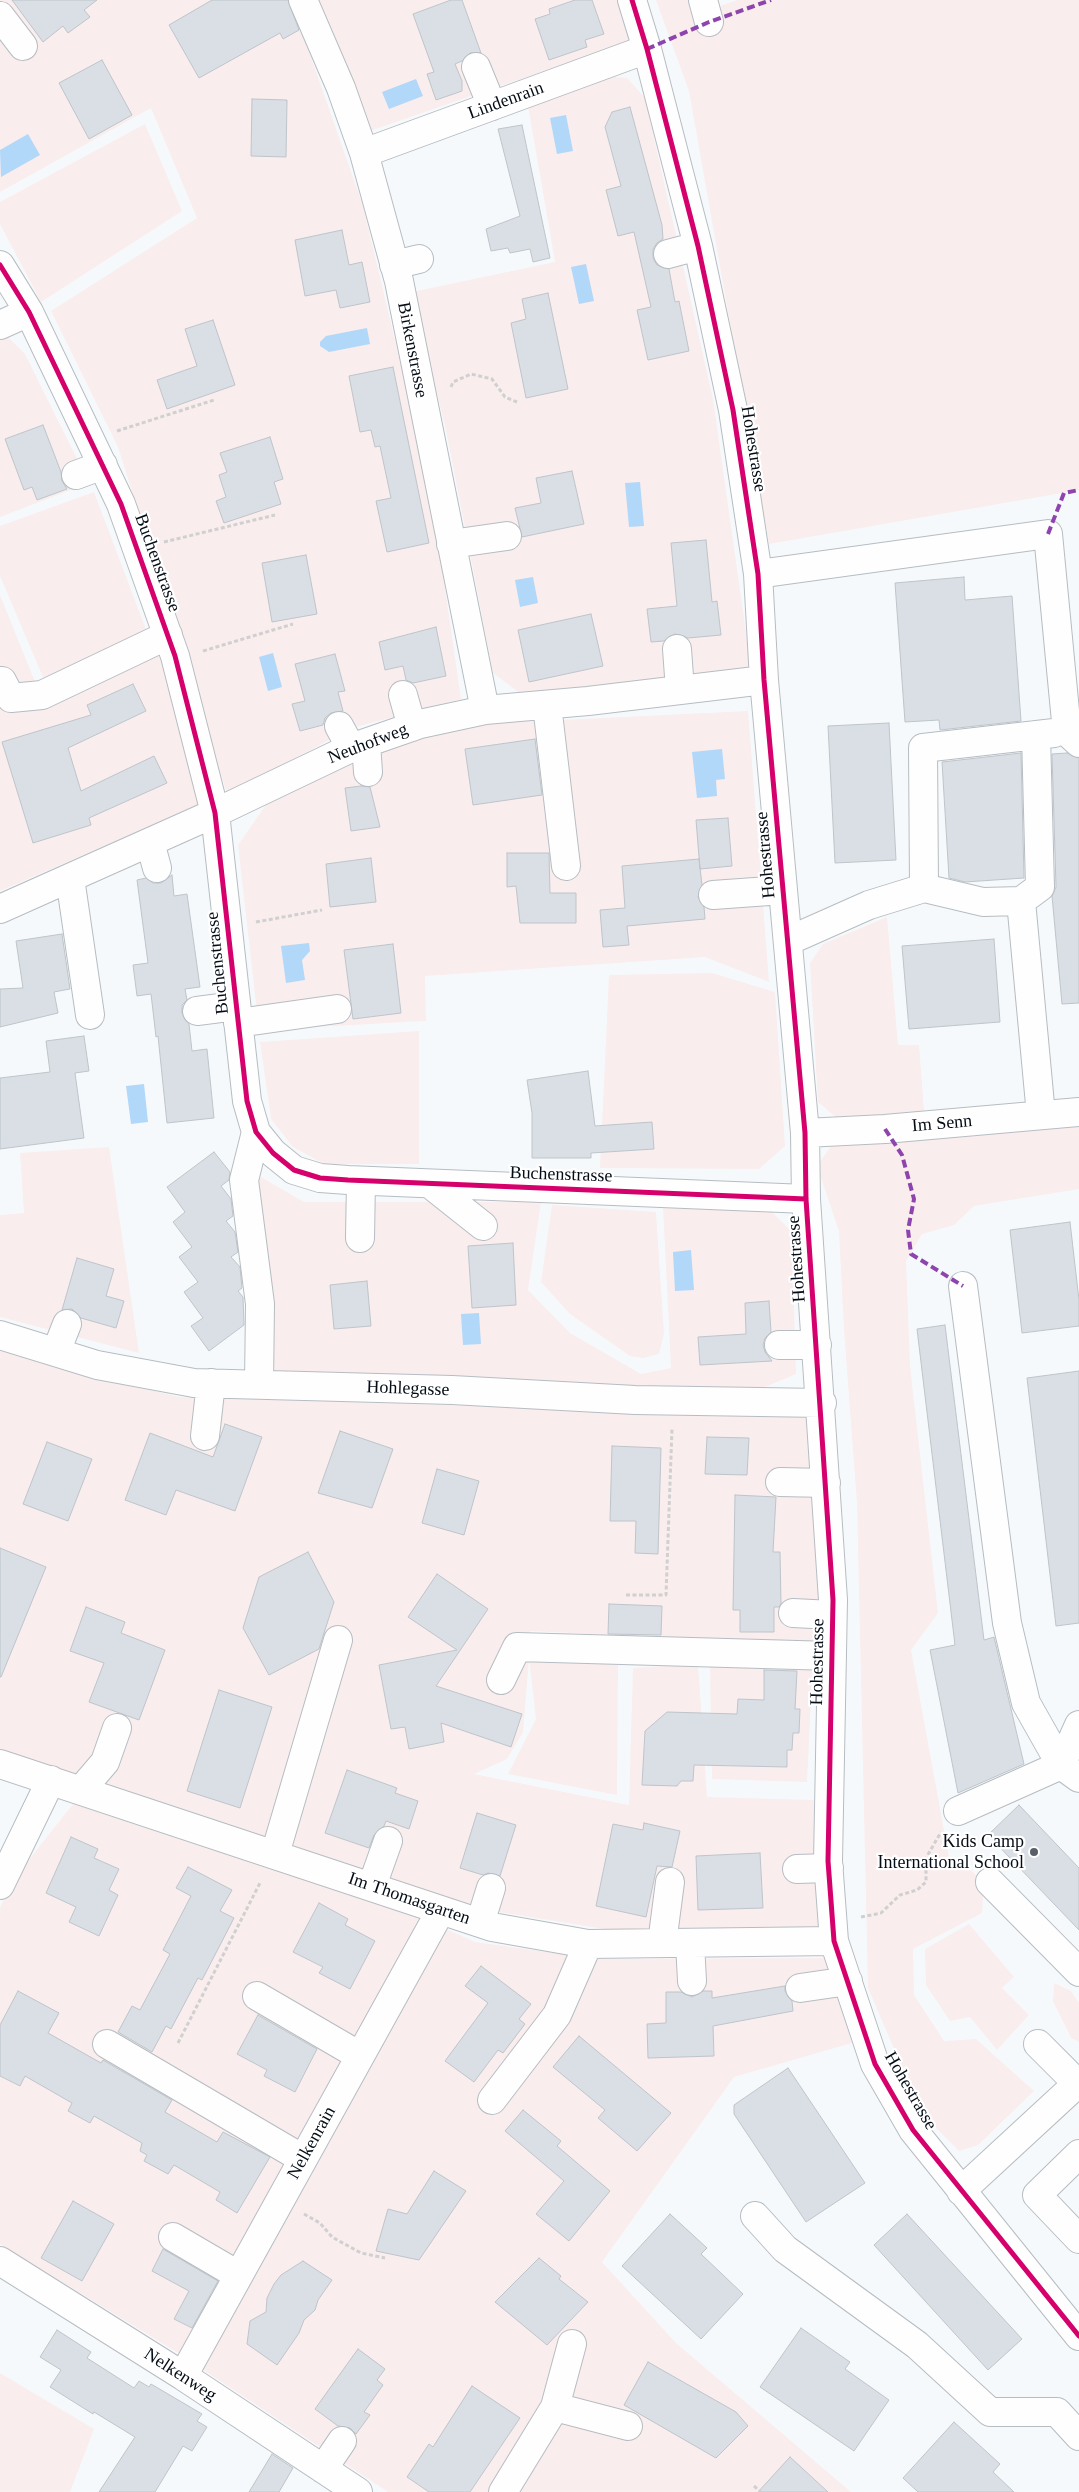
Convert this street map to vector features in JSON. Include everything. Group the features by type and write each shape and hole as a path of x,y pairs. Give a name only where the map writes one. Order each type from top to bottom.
{"street":[{"name":"Birkenstrasse","path":"303,0 341,88 406,262 425,414 485,710"},
{"name":"Hohestrasse","path":"632,0 647,49 698,246 733,410 758,574 764,680 805,1133 806,1199 822,1403 832,1615 829,1868 834,1932 875,2064 913,2130 1079,2336"},
{"path":"0,16 22,46"},
{"name":"Lindenrain","path":"364,153 647,49"},
{"path":"476,67 492,106"},
{"path":"668,254 698,246"},
{"name":"Buchenstrasse","path":"1,269 28,312 121,504 172,647 190,755 215,813 247,1101 256,1132 273,1153 294,1170 320,1178 806,1199"},
{"path":"0,326 28,312"},
{"path":"76,475 102,465"},
{"path":"758,574 865,569 1048,534 1073,737 1036,735 923,748 924,888"},
{"path":"451,544 507,536"},
{"path":"2,681 11,698 42,695 172,647"},
{"path":"677,649 680,690"},
{"name":"Neuhofweg","path":"0,909 215,813 352,739 485,710 764,680"},
{"path":"403,695 412,727"},
{"path":"547,704 566,866"},
{"path":"788,941 869,905 924,888 983,902 1021,900 1040,887 1036,735"},
{"path":"352,739 368,772"},
{"path":"150,842 157,868"},
{"path":"70,878 90,1015"},
{"path":"713,895 783,890"},
{"path":"1021,900 1041,1115"},
{"path":"198,1011 237,1015 337,1009"},
{"name":"Im Senn","path":"805,1133 885,1129 1079,1112"},
{"path":"256,1132 244,1180 260,1304 259,1384"},
{"path":"360,1238 361,1181"},
{"path":"430,1184 483,1226"},
{"path":"963,1286 1007,1623 1026,1703 1070,1771"},
{"path":"56,1352 67,1324"},
{"name":"Hohlegasse","path":"0,1335 97,1365 194,1383 452,1390 673,1401 822,1403"},
{"path":"779,1345 817,1345"},
{"path":"205,1436 211,1383"},
{"path":"780,1482 826,1483"},
{"path":"793,1614 832,1615"},
{"path":"275,1854 338,1640"},
{"path":"501,1680 517,1647 832,1656"},
{"path":"1070,1771 1079,1725"},
{"path":"81,1790 105,1762 117,1728"},
{"name":"Im Thomasgarten","path":"0,1764 81,1790 227,1827 275,1854 480,1923 588,1944 690,1943 719,1931 834,1932"},
{"path":"958,1811 1070,1771"},
{"path":"0,1884 51,1780"},
{"path":"372,1886 388,1841"},
{"path":"797,1869 829,1868"},
{"path":"662,1943 670,1882"},
{"path":"990,1882 1079,1972"},
{"path":"480,1923 491,1888"},
{"name":"Nelkenrain","path":"183,2376 441,1910"},
{"path":"690,1943 692,1981"},
{"path":"492,2100 557,2015 588,1944"},
{"path":"800,1988 848,1981"},
{"path":"257,1996 360,2056"},
{"path":"106,2044 303,2159"},
{"path":"961,2190 1078,2083 1038,2044"},
{"path":"1079,2154 1038,2195 1079,2239"},
{"path":"755,2216 785,2249 917,2345 990,2412 1057,2412 1079,2436"},
{"path":"173,2237 238,2275"},
{"name":"Nelkenweg","path":"0,2261 183,2376 358,2492"},
{"path":"503,2492 555,2407 572,2344"},
{"path":"555,2407 628,2426"},
{"path":"324,2469 342,2440"}],"path":[{"path":"425,414 439,410 453,382 470,374 492,379 505,397 517,402"},
{"path":"90,440 214,400"},
{"path":"137,549 275,515"},
{"path":"172,647 293,624"},
{"path":"228,927 322,910"},
{"path":"626,1595 666,1595 673,1401"},
{"path":"834,1932 881,1913 900,1895 917,1890 926,1882 926,1858 940,1832 958,1811"},
{"path":"178,2043 275,1854"},
{"path":"280,2200 320,2223 332,2237 361,2253 385,2258"},
{"path":"754,2486 761,2492"}],"shaded area":[{"path":"0,0 284,0 306,43 363,206 431,491 461,699 352,728 227,794 118,447 51,311 197,218 151,108 0,192"},
{"path":"316,0 619,0 633,40 370,131"},
{"path":"656,0 691,0 696,15 737,0 1079,0 1079,490 769,544 689,91"},
{"path":"601,76 627,78 645,98 713,399 751,668 525,697 493,673 446,430 412,292 555,262 527,100"},
{"path":"145,124 182,211 41,302 0,224 0,202"},
{"path":"6,335 25,354 89,483 0,517 0,338"},
{"path":"94,492 147,632 45,682 0,576 0,526"},
{"path":"0,595 44,704 162,649 199,805 0,891"},
{"path":"748,711 769,982 705,957 425,976 426,1021 259,1030 238,845 270,799 385,748 470,722 561,720"},
{"path":"887,917 898,1045 919,1045 924,1111 844,1124 818,1102 810,963 823,944"},
{"path":"712,973 775,992 785,1146 759,1169 600,1168 609,975"},
{"path":"419,1031 419,1164 324,1164 293,1147 271,1119 260,1042"},
{"path":"1079,1123 1079,1189 974,1206 954,1225 922,1234 906,1261 910,1366 938,1613 911,1650 950,1863 968,1867 984,1884 982,1913 913,1949 914,1995 944,2041 976,2039 1034,2091 978,2145 959,2151 922,2114 868,1988 857,1503 844,1330 839,1231 817,1166 831,1146"},
{"path":"109,1147 139,1353 0,1317 0,1215 24,1213 20,1153"},
{"path":"247,1169 304,1202 541,1202 528,1290 570,1333 641,1374 671,1368 663,1207 771,1211 792,1232 796,1374 753,1392 271,1375"},
{"path":"552,1205 656,1212 664,1334 659,1354 643,1358 630,1356 570,1314 541,1282"},
{"path":"0,1349 64,1369 179,1397 809,1416 824,1645 530,1631 528,1655 618,1662 617,1795 508,1774 536,1719 529,1658 523,1732 507,1759 474,1774 629,1805 633,1668 698,1664 707,1797 814,1800 815,1859 821,1927 611,1930 474,1908 0,1750"},
{"path":"813,1657 807,1782 712,1779 710,1665"},
{"path":"91,1802 422,1917 188,2359 0,2244 0,1908 13,1880 73,1804"},
{"path":"969,1924 1014,1977 1002,1988 1029,2015 997,2050 970,2017 950,2021 926,1985 925,1949"},
{"path":"444,1928 475,1942 598,1959 826,1958 852,2043 734,2077 602,2262 676,2343 851,2492 388,2492 199,2367"},
{"path":"1054,1983 1071,1991 1079,2003 1079,2042 1071,2038 1053,2001"},
{"path":"0,2373 94,2429 70,2492 0,2492"}],"water":[{"path":"416,79 423,96 389,109 382,92"},
{"path":"566,115 573,151 557,154 550,118"},
{"path":"28,134 40,155 1,177 0,150"},
{"path":"586,264 594,301 579,304 571,267"},
{"path":"367,328 370,344 329,352 320,346 320,342 326,336"},
{"path":"640,482 644,526 629,527 625,483"},
{"path":"533,577 538,603 520,607 515,580"},
{"path":"273,653 282,687 268,691 259,657"},
{"path":"722,749 725,779 716,780 717,796 697,798 692,752"},
{"path":"309,943 310,951 302,960 305,980 286,983 281,946"},
{"path":"144,1084 148,1122 131,1124 126,1086"},
{"path":"691,1250 694,1290 675,1291 673,1252"},
{"path":"479,1313 481,1344 463,1345 461,1314"}],"building":[{"path":"12,0 97,0 84,10 90,17 68,33 63,26 43,42"},
{"path":"212,0 288,0 299,30 283,39 280,33 199,78 169,25"},
{"path":"451,0 462,0 481,53 470,53 462,61 455,64 462,81 462,91 436,100 427,74 434,72 413,14"},
{"path":"575,0 592,0 604,34 585,40 587,47 549,60 535,19 550,14 549,9"},
{"path":"102,60 132,115 89,139 59,83"},
{"path":"252,99 287,100 286,157 251,156"},
{"path":"630,107 662,225 663,239 653,249 653,258 657,265 669,269 675,302 679,301 689,351 648,360 637,310 651,307 634,232 618,236 606,190 621,186 605,127 612,112"},
{"path":"522,125 550,258 533,262 530,249 510,253 508,248 491,251 486,229 520,216 498,129"},
{"path":"342,230 349,265 362,262 370,302 340,308 336,290 305,296 295,240"},
{"path":"548,293 568,389 526,398 511,323 526,319 522,299"},
{"path":"213,320 235,385 167,409 157,380 197,366 185,329"},
{"path":"393,367 429,543 387,552 376,501 391,498 380,446 375,447 371,430 360,432 349,376"},
{"path":"43,425 61,472 62,481 67,489 37,500 32,487 24,490 5,439"},
{"path":"270,437 283,479 274,482 281,504 224,523 216,501 226,497 219,475 227,472 220,453"},
{"path":"572,471 584,524 522,537 515,508 541,503 536,478"},
{"path":"706,540 712,602 717,601 721,635 688,638 675,634 664,641 651,642 647,609 677,606 671,543"},
{"path":"306,555 317,614 272,622 262,563"},
{"path":"964,577 965,600 1012,596 1021,721 940,730 939,720 905,722 895,583"},
{"path":"591,614 603,666 529,682 518,630"},
{"path":"436,627 446,676 413,683 406,680 403,666 385,670 379,642"},
{"path":"335,654 345,691 338,692 343,711 331,713 325,718 323,725 300,731 292,704 305,701 295,664"},
{"path":"133,684 146,711 68,748 81,791 154,756 167,783 89,818 91,825 33,843 2,742 91,715 87,705"},
{"path":"889,723 896,860 835,863 828,726"},
{"path":"535,739 542,795 473,805 465,749"},
{"path":"1021,753 1024,878 965,882 949,878 942,762"},
{"path":"1067,753 1079,758 1079,1003 1062,1004 1052,896 1056,887 1052,754"},
{"path":"370,787 380,827 351,831 345,788"},
{"path":"728,818 732,866 700,869 696,820"},
{"path":"507,853 549,853 550,893 576,893 576,923 520,923 516,886 507,887"},
{"path":"371,858 376,902 330,907 326,864"},
{"path":"699,859 702,885 698,897 704,907 705,919 627,926 629,945 603,947 600,910 625,908 622,866"},
{"path":"172,875 174,896 187,894 200,987 185,989 187,1000 182,1005 182,1013 189,1024 192,1051 207,1049 214,1118 167,1123 158,1036 156,1037 151,994 137,996 133,965 148,963 137,880 146,878 153,883 161,883"},
{"path":"62,934 70,989 54,992 58,1013 0,1027 0,989 23,988 16,941"},
{"path":"994,939 1000,1022 909,1029 902,946"},
{"path":"393,944 401,1013 353,1019 344,950"},
{"path":"84,1036 89,1071 75,1073 84,1138 0,1149 0,1078 50,1072 46,1041"},
{"path":"588,1071 595,1126 652,1122 654,1149 591,1153 591,1158 532,1158 532,1113 527,1080"},
{"path":"214,1152 230,1172 229,1180 221,1186 231,1199 233,1216 226,1221 235,1232 238,1252 231,1257 240,1267 242,1288 238,1291 243,1297 244,1325 209,1351 191,1326 203,1318 184,1292 198,1282 179,1257 192,1247 173,1222 185,1212 167,1187"},
{"path":"1070,1222 1079,1300 1079,1326 1022,1333 1010,1230"},
{"path":"513,1243 516,1305 472,1308 468,1246"},
{"path":"77,1258 114,1269 106,1296 124,1301 116,1328 81,1318 72,1309 62,1310"},
{"path":"367,1281 371,1326 334,1329 330,1285"},
{"path":"769,1301 771,1332 765,1338 763,1345 765,1352 772,1361 700,1365 698,1337 746,1334 745,1303"},
{"path":"945,1325 984,1640 994,1637 1024,1764 958,1793 930,1650 955,1645 917,1329"},
{"path":"1079,1371 1079,1623 1056,1626 1027,1378"},
{"path":"225,1424 262,1437 235,1511 176,1490 166,1515 125,1500 150,1433 213,1457"},
{"path":"340,1431 393,1449 372,1508 318,1493"},
{"path":"707,1437 749,1438 747,1475 705,1474"},
{"path":"47,1442 92,1459 68,1521 23,1504"},
{"path":"612,1446 661,1448 658,1554 635,1553 636,1521 610,1521"},
{"path":"437,1469 479,1481 464,1535 422,1523"},
{"path":"735,1495 776,1497 773,1552 780,1552 781,1604 779,1607 774,1607 774,1632 740,1632 740,1610 733,1610"},
{"path":"0,1548 46,1567 1,1677 0,1677"},
{"path":"308,1552 334,1602 319,1649 269,1675 243,1628 259,1577"},
{"path":"437,1574 488,1609 436,1686 522,1714 511,1747 441,1723 444,1742 409,1749 405,1727 391,1729 379,1665 457,1650 408,1617"},
{"path":"609,1604 662,1606 661,1635 608,1634"},
{"path":"86,1607 125,1622 121,1633 165,1650 139,1720 89,1702 104,1663 70,1651"},
{"path":"764,1670 797,1671 795,1709 800,1709 799,1733 793,1733 792,1750 787,1750 787,1767 694,1765 693,1781 681,1781 677,1786 642,1785 645,1731 667,1712 737,1714 738,1699 764,1700"},
{"path":"219,1690 272,1707 240,1808 187,1791"},
{"path":"347,1770 397,1788 395,1793 418,1801 409,1829 386,1821 384,1826 374,1835 369,1848 325,1833"},
{"name":"Kids Camp International School","path":"1019,1805 1079,1868 1079,1930 988,1835"},
{"path":"477,1813 516,1825 500,1876 488,1873 483,1875 460,1868"},
{"path":"644,1823 680,1831 672,1867 657,1866 646,1917 596,1906 613,1824 643,1830"},
{"path":"71,1837 98,1849 94,1858 119,1869 109,1890 118,1895 99,1936 69,1922 76,1907 46,1893"},
{"path":"760,1853 763,1908 698,1910 696,1856"},
{"path":"188,1867 232,1890 220,1911 234,1918 202,1980 198,1978 171,2029 166,2026 152,2052 118,2032 132,2006 140,2010 170,1954 163,1950 191,1896 176,1888"},
{"path":"319,1903 348,1919 345,1925 375,1941 350,1989 319,1973 323,1967 293,1952"},
{"path":"481,1966 531,2004 519,2019 525,2024 503,2053 498,2050 474,2082 445,2061 488,2003 465,1986"},
{"path":"785,1986 785,1991 792,2001 793,2011 713,2026 714,2056 648,2058 647,2024 666,2023 666,1992 681,1992 692,1997 703,1991 712,1991 712,1998"},
{"path":"18,1991 59,2013 48,2033 101,2063 103,2060 172,2100 165,2112 217,2142 223,2132 270,2157 237,2213 216,2200 220,2192 174,2165 168,2174 144,2161 147,2155 140,2151 142,2143 94,2116 90,2123 68,2111 72,2103 25,2076 20,2086 0,2076 0,2025"},
{"path":"258,2015 317,2049 295,2092 264,2076 267,2070 237,2054"},
{"path":"579,2036 671,2113 637,2151 598,2118 605,2110 553,2067"},
{"path":"788,2068 865,2183 806,2222 734,2114 734,2105"},
{"path":"523,2110 561,2141 557,2146 610,2191 569,2241 536,2214 564,2181 505,2131"},
{"path":"434,2171 466,2191 419,2260 376,2251 388,2209 407,2214"},
{"path":"73,2201 114,2224 82,2281 41,2258"},
{"path":"670,2214 707,2248 701,2254 743,2294 701,2339 622,2266"},
{"path":"907,2214 1022,2339 988,2370 874,2245"},
{"path":"163,2249 218,2281 192,2328 174,2319 189,2291 152,2271"},
{"path":"539,2258 561,2276 559,2279 588,2302 547,2345 495,2302"},
{"path":"303,2261 332,2280 318,2300 315,2310 304,2320 299,2333 277,2365 247,2344 250,2321 266,2312 267,2298 281,2275"},
{"path":"801,2328 850,2362 845,2369 889,2400 854,2451 760,2387"},
{"path":"57,2330 91,2352 87,2358 134,2388 139,2381 149,2387 151,2384 202,2414 197,2421 207,2427 192,2451 183,2446 155,2492 99,2492 135,2437 50,2387 61,2370 40,2357"},
{"path":"358,2349 385,2369 377,2380 383,2385 364,2412 370,2415 356,2434 350,2428 338,2426 315,2409"},
{"path":"648,2362 736,2412 748,2426 716,2458 624,2405"},
{"path":"472,2386 520,2418 470,2492 429,2492 407,2477 429,2444 433,2447"},
{"path":"954,2422 1000,2464 993,2472 1014,2492 918,2492 903,2478"},
{"path":"272,2454 293,2468 279,2492 249,2492"},
{"path":"790,2457 828,2492 758,2492"}],"marked path":[{"path":"647,49 709,22 771,0"},
{"path":"1048,534 1064,493 1079,490"},
{"path":"885,1129 902,1155 914,1199 908,1230 911,1254 963,1286"}],"cycle path":[{"path":"632,0 647,49 698,246 733,410 758,574 764,680 805,1133 806,1199 833,1600 828,1861 834,1941 875,2064 913,2130 1079,2336"},
{"path":"0,265 29,312 121,504 175,656 215,813 247,1101 256,1132 273,1153 294,1170 320,1178 806,1199"}],"place":[{"name":"Kids Camp International School","path":"1034,1852"}]}
